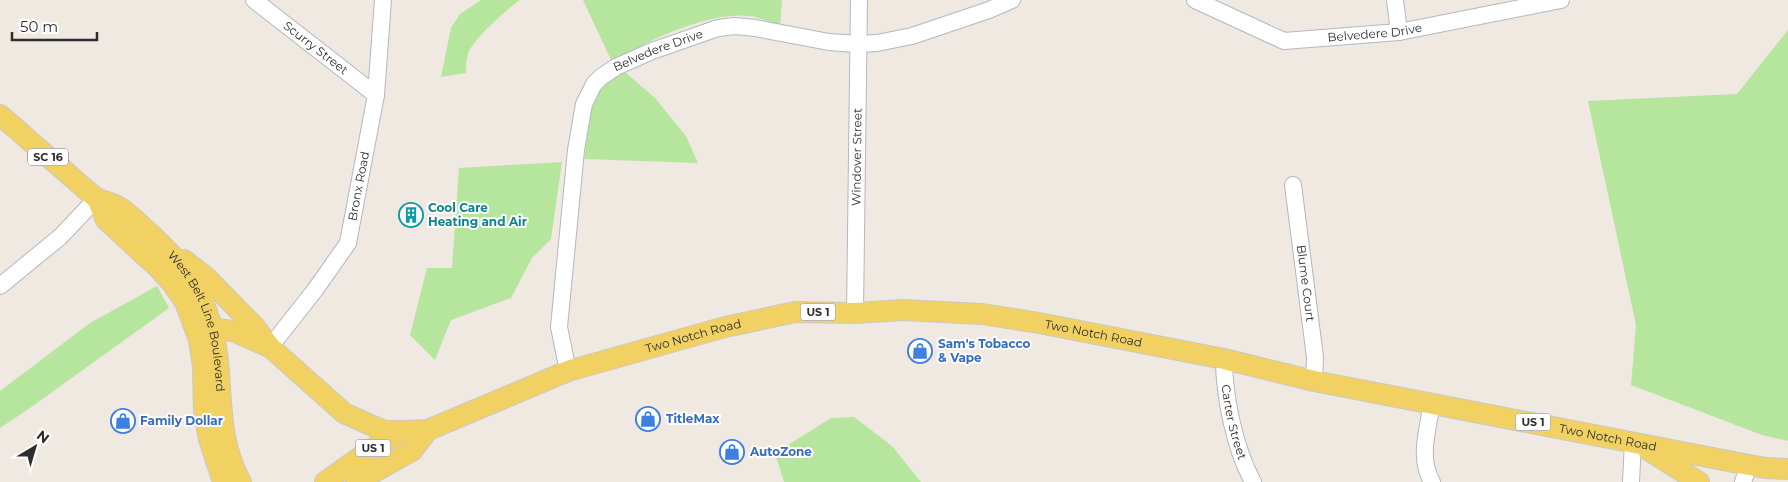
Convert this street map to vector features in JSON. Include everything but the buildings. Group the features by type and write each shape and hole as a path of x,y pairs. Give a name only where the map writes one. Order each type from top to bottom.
{"main road":[{"name":"West Belt Line Boulevard","path":"0,115 96,198 119,207 166,247 184,268 199,293 204,327 202,355 204,412 209,439 223,482"},
{"name":"West Belt Line Boulevard","path":"96,198 106,220 157,267 176,288 204,327 219,363 224,436 229,456 242,482"},
{"path":"166,247 206,278 256,328 270,347 344,413 370,450"},
{"name":"Two Notch Road","path":"325,482 370,450 405,431 428,430 568,371 725,327 795,312 855,313 902,310 982,314 1039,323 1224,359 1314,381 1633,442 1756,474 1788,477"},
{"path":"204,327 233,331 270,347"},
{"path":"344,413 374,428 386,431 405,431"},
{"name":"Two Notch Road","path":"356,482 412,451 428,430"},
{"path":"1633,442 1663,458 1699,482"},
{"name":"Two Notch Road","path":"1756,474 1788,468"}],"street":[{"name":"Scurry Street","path":"254,0 376,95"},
{"name":"Bronx Road","path":"270,347 315,290 348,243 376,95 383,0"},
{"name":"Windover Street","path":"855,313 858,0"},
{"name":"Belvedere Drive","path":"568,371 559,326 576,150 584,104 594,84 607,73 628,61 675,42 718,28 743,26 821,41 857,44 895,40 912,36 989,10 1012,0"},
{"name":"Belvedere Drive","path":"1195,0 1284,41 1399,32 1561,0"},
{"path":"1395,0 1399,32"},
{"name":"Blume Court","path":"1293,185 1315,357 1314,381"},
{"path":"0,286 60,237 96,198"},
{"name":"Carter Street","path":"1224,359 1224,380 1237,443 1253,482"},
{"path":"1432,403 1424,451 1428,474 1432,482"},
{"path":"1631,482 1633,442"}],"green space":[{"path":"481,0 520,0 499,17 476,41 468,54 466,73 441,77 451,28 460,14"},
{"path":"583,0 782,0 780,27 751,16 716,18 660,36 612,62"},
{"path":"1788,30 1788,441 1762,435 1631,385 1636,325 1588,101 1737,94"},
{"path":"626,73 655,98 686,136 698,163 584,159 593,99 614,74"},
{"path":"562,162 551,239 532,258 511,298 451,320 435,360 410,335 427,268 452,268 459,168"},
{"path":"157,286 169,308 0,428 0,391 90,323"},
{"path":"854,417 892,446 921,482 784,482 775,453 831,418"}],"place":[{"name":"Cool Care Heating and Air","path":"411,215"},
{"name":"Sam's Tobacco & Vape","path":"920,351"},
{"name":"TitleMax","path":"648,419"},
{"name":"Family Dollar","path":"123,421"},
{"name":"AutoZone","path":"732,452"}]}
